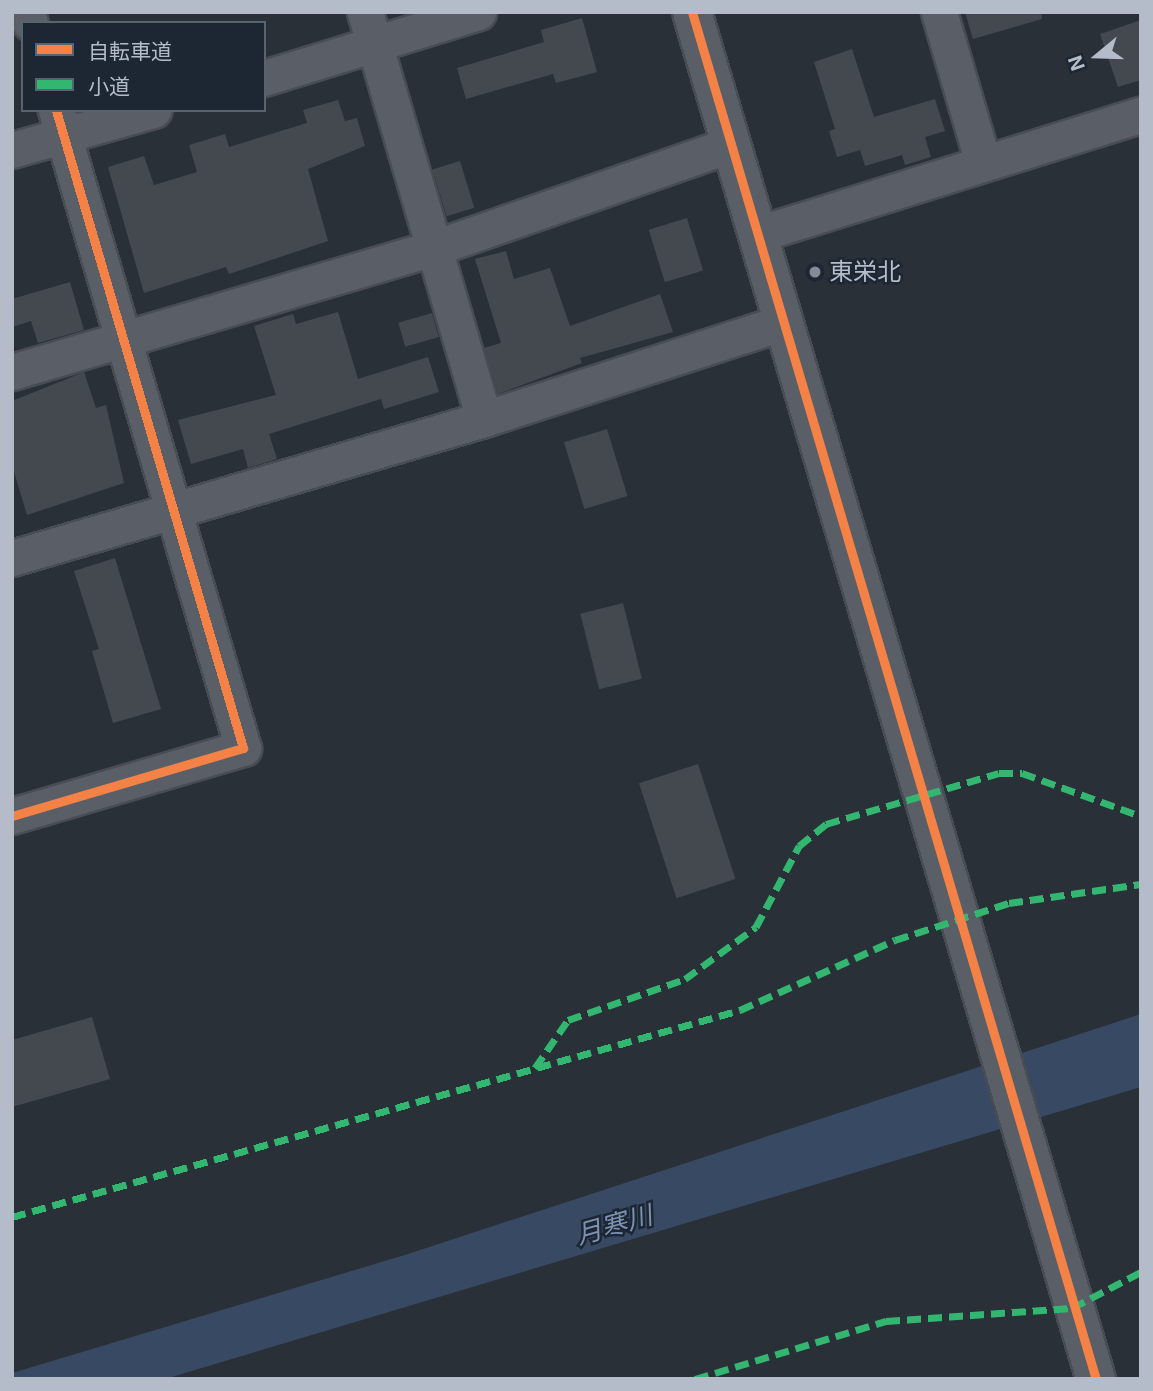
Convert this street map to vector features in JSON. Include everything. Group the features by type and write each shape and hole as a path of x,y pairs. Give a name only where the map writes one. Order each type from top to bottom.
{"street":[{"path":"365,12 484,419"},
{"path":"266,77 478,12"},
{"path":"692,12 976,967 1056,1253 1096,1379"},
{"path":"939,12 983,162"},
{"path":"12,150 60,123 139,112"},
{"path":"758,234 1141,115"},
{"path":"12,816 243,748 60,123"},
{"path":"12,372 434,248 730,145"},
{"path":"12,558 484,419 785,322"}],"water":[{"name":"月寒川","path":"1141,1014 1141,1087 165,1379 12,1379 12,1373 408,1254"}],"building":[{"path":"965,12 1041,12 1042,19 973,39"},
{"path":"582,18 597,72 556,83 553,74 466,99 457,68 544,42 541,30"},
{"path":"1141,20 1141,80 1118,87 1100,34"},
{"path":"852,49 874,117 935,99 945,131 925,137 931,157 905,165 902,155 865,166 860,150 837,157 829,131 835,129 814,62"},
{"path":"338,100 345,121 357,118 365,146 308,169 328,241 229,274 226,267 144,293 108,167 144,156 154,185 197,172 189,145 225,134 229,147 307,123 303,110"},
{"path":"460,161 474,208 447,216 432,169"},
{"path":"687,218 703,271 665,282 649,230"},
{"path":"506,251 514,279 550,268 570,326 660,294 673,332 580,358 582,363 498,394 484,348 501,343 475,259"},
{"path":"70,282 84,330 38,343 31,321 12,327 12,299"},
{"path":"338,312 358,379 428,357 439,392 384,409 381,399 269,434 277,459 248,468 243,449 191,464 178,420 276,395 254,326 293,314 296,324"},
{"path":"432,313 439,337 405,347 398,323"},
{"path":"84,372 96,408 106,405 124,483 27,515 12,465 12,401"},
{"path":"607,429 627,496 584,509 564,442"},
{"path":"115,558 161,709 113,723 92,651 99,649 74,571"},
{"path":"623,603 642,679 599,689 580,614"},
{"path":"698,764 735,879 676,898 639,783"},
{"path":"92,1017 110,1079 12,1107 12,1040"}],"marked path":[{"path":"535,1068 568,1020 685,979 756,927 799,846 826,824 999,773 1022,773 1141,816"},
{"path":"12,1217 740,1010 895,940 1009,903 1141,884"},
{"path":"695,1379 886,1321 1072,1308 1141,1272"}],"cycle path":[{"path":"692,12 1096,1379"},
{"path":"12,816 243,748 57,112"}],"place":[{"name":"東栄北","path":"815,272"}]}
